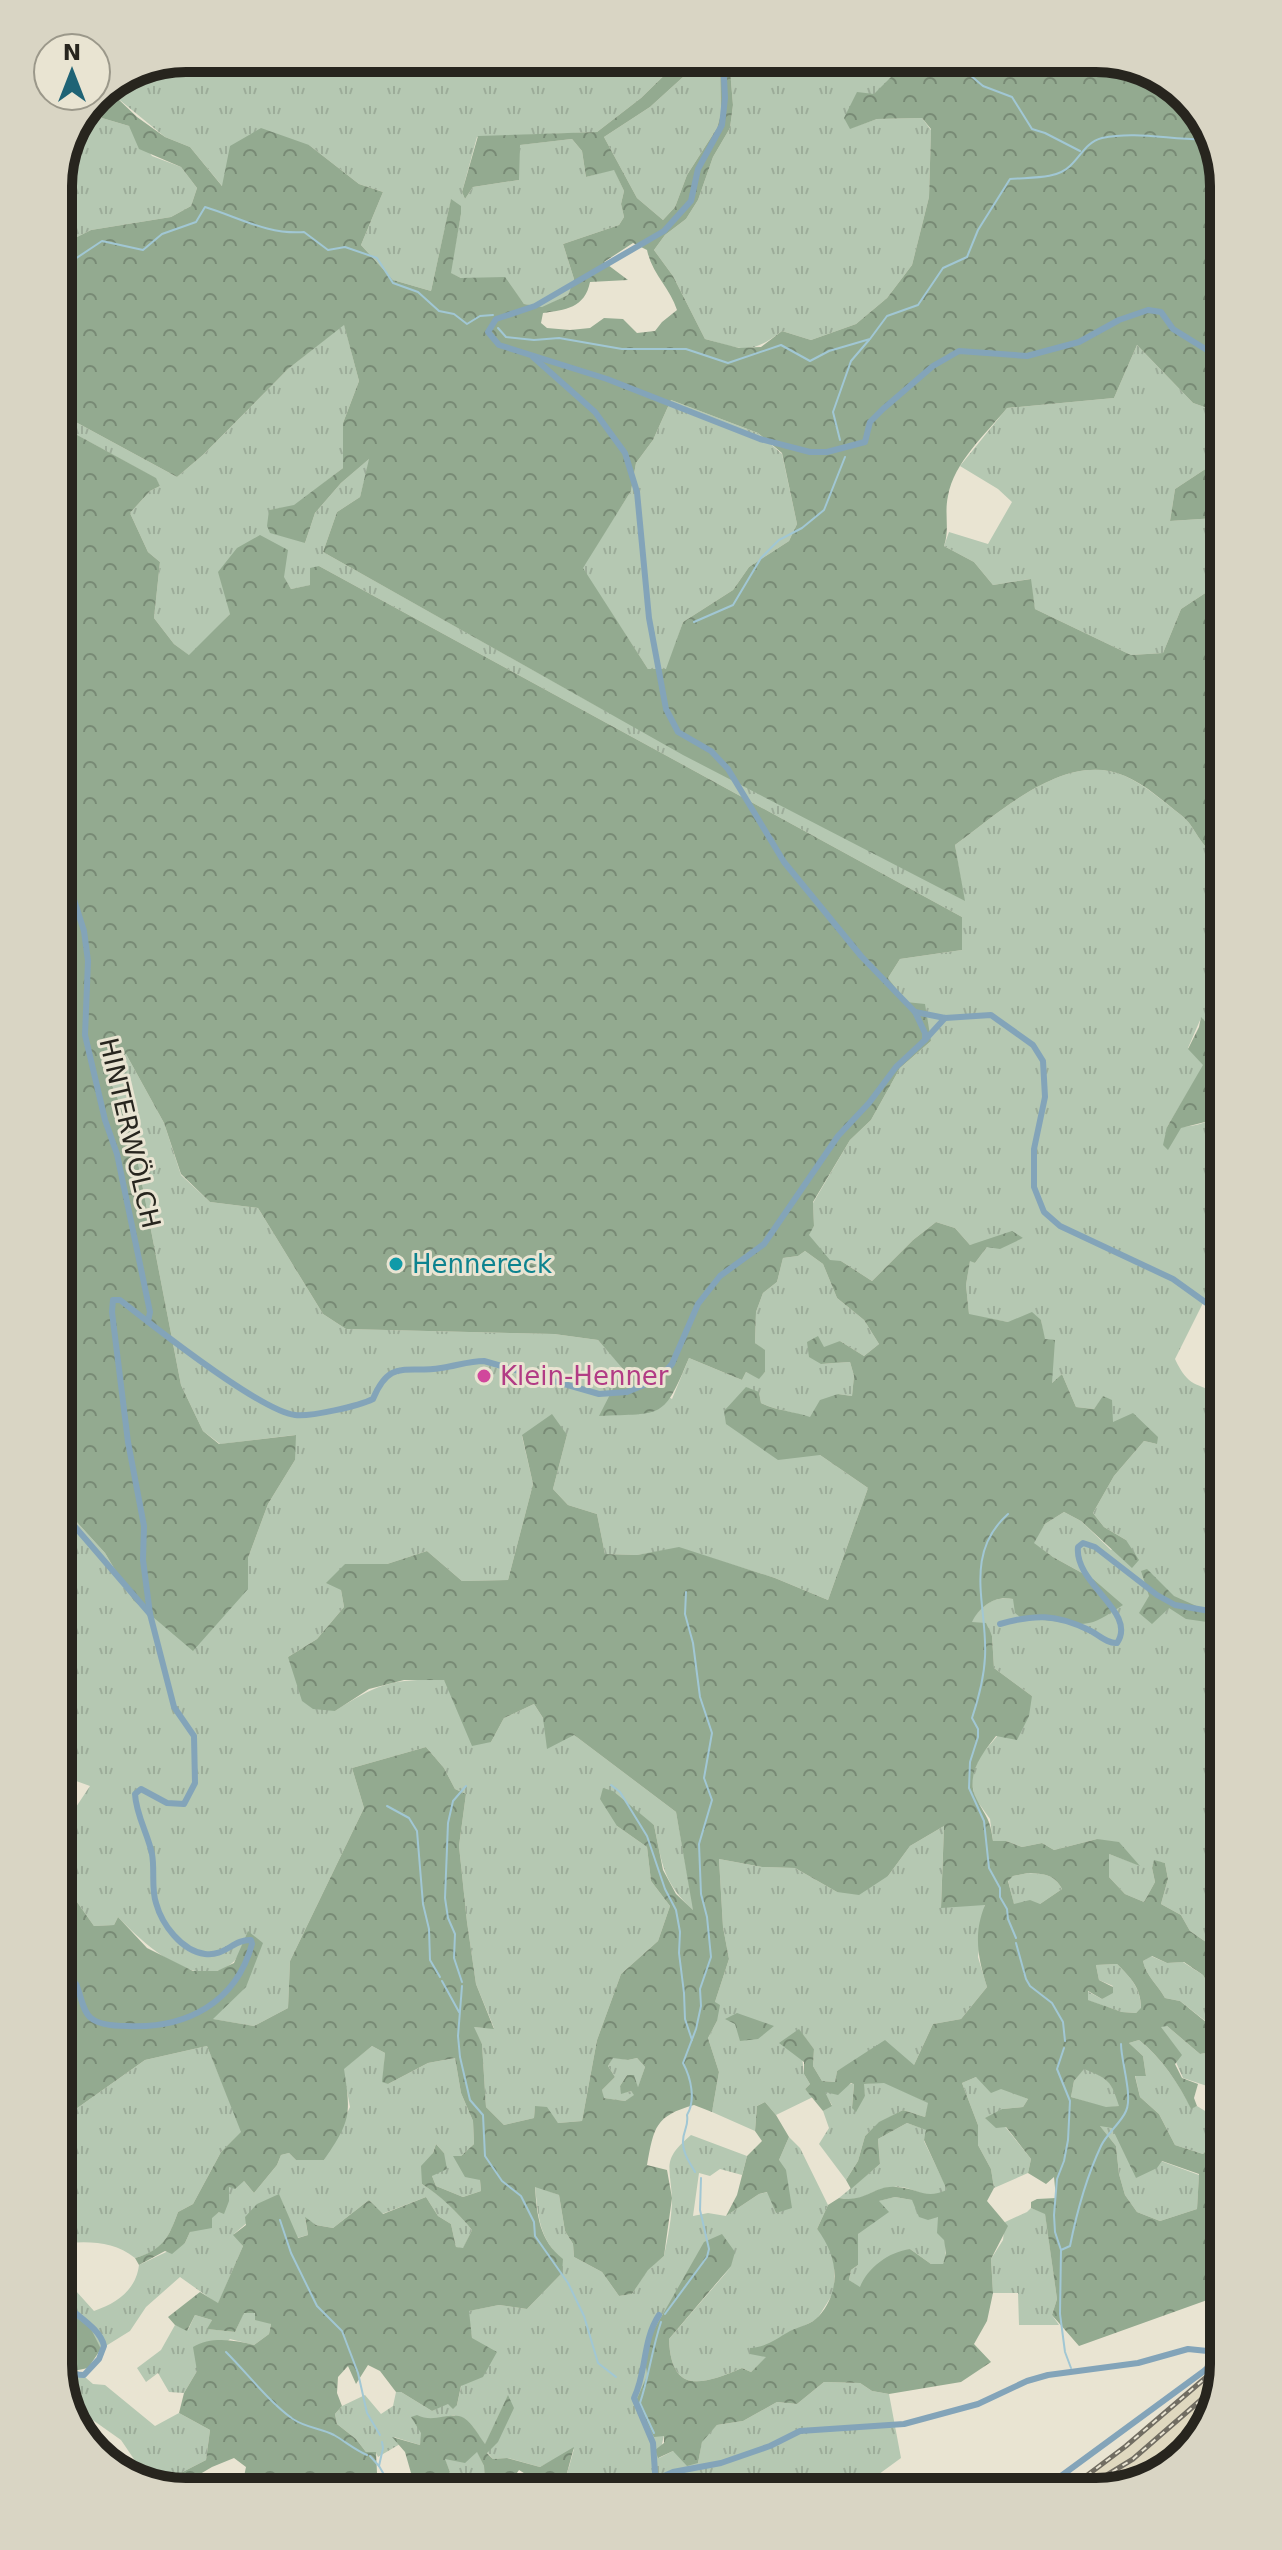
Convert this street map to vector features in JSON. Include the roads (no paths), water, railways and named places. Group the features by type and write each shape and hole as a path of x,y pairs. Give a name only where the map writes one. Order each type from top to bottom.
{"street":[{"path":"724,72 722,125 698,169 691,201 681,215 664,231 535,306 496,319 488,332 499,345 607,379 760,439 810,452 827,452 865,442 870,422 883,409 933,366 959,351 1027,356 1079,342 1119,320 1148,310 1161,312 1173,329 1210,352"},
{"path":"533,357 595,412 625,453 637,492 649,618 666,709 678,732 711,751 728,769 784,862 861,956 915,1012 925,1040"},
{"name":"HINTERWÖLCH","path":"72,893 84,931 88,961 85,1035 105,1120 117,1154 150,1312 148,1322"},
{"path":"915,1012 945,1018 991,1015 1033,1045 1043,1061 1045,1097 1034,1149 1034,1187 1044,1212 1060,1226 1173,1279 1210,1306"},
{"path":"72,1982 76,1984 92,2020 117,2026 141,2027 173,2023 206,2009 230,1990 252,1946 248,1939 218,1954 193,1951 180,1942 163,1922 155,1902 151,1852 135,1794 141,1789 172,1805 184,1804 193,1790 196,1767 193,1732 174,1707 150,1614 143,1560 144,1526 128,1442 111,1303 115,1299 120,1300 266,1406 295,1415 361,1404 373,1399 380,1381 396,1370 440,1369 471,1361 484,1361 599,1394 627,1392 658,1379 672,1364 698,1304 720,1276 764,1244 838,1136 869,1103 896,1067 945,1018"},
{"path":"72,1523 150,1614"},
{"path":"1000,1624 1034,1616 1051,1617 1089,1630 1111,1644 1117,1643 1123,1633 1121,1621 1096,1592 1080,1562 1077,1549 1083,1543 1095,1547 1157,1595 1175,1605 1210,1611"},
{"path":"72,2311 99,2332 104,2346 99,2359 84,2375 73,2374"},
{"path":"657,2478 653,2443 634,2398 641,2379 644,2352 659,2315"},
{"path":"660,2478 758,2450 800,2431 904,2424 978,2404 1027,2381 1048,2375 1138,2363 1188,2349 1210,2351"},
{"path":"1059,2478 1210,2366"}],"waterway":[{"path":"966,72 983,86 1012,97 1032,129 1080,151"},
{"path":"498,328 506,337 534,340 559,338 622,349 686,349 728,363 781,345 810,361 829,351 870,339 887,316 918,305 943,268 967,257 978,230 1010,179 1057,174 1102,138 1130,135 1200,139"},
{"path":"72,261 102,241 143,250 162,234 196,222 205,207 266,228 304,232 328,250 345,247 377,258 393,283 418,292 439,311 454,314 467,324 480,316 493,315"},
{"path":"840,440 833,412 851,361 869,340"},
{"path":"694,622 733,605 761,558 779,540 802,528 824,510 845,457"},
{"path":"1008,1514 994,1530 981,1564 985,1657 981,1688 972,1718 978,1729 978,1737 970,1762 969,1788 984,1821 989,1868 1000,1888 1000,1897 1016,1938"},
{"path":"686,1592 685,1614 693,1643 700,1697 712,1733 704,1778 712,1800 699,1844 701,1894 711,1957 700,1989 701,2006 696,2029 683,2063 692,2096 683,2145 695,2172"},
{"path":"611,1785 620,1792 647,1836 665,1889 676,1910 685,2019 692,2040"},
{"path":"462,1982 454,1958 455,1934 448,1918 445,1898 448,1823 453,1801 466,1786"},
{"path":"387,1806 409,1818 417,1831 430,1960 440,1977"},
{"path":"1016,1943 1026,1979 1030,1986 1052,2003 1063,2022 1065,2041"},
{"path":"442,1981 459,2012"},
{"path":"462,1986 458,2036 460,2057 470,2100 483,2115 485,2156 502,2181 521,2196 534,2222 535,2236 568,2283 584,2316 598,2363 616,2377"},
{"path":"1061,2250 1070,2246 1082,2195 1101,2146 1121,2120 1128,2105 1121,2044"},
{"path":"1064,2048 1057,2069 1070,2101 1068,2140 1057,2179 1054,2215 1061,2250 1060,2314 1065,2352 1071,2368"},
{"path":"665,2314 707,2257 709,2249 700,2210 701,2178"},
{"path":"280,2220 291,2253 317,2306 342,2331 358,2373 367,2413 380,2435"},
{"path":"654,2433 640,2403 661,2322"},
{"path":"226,2352 293,2419 334,2435 367,2455"},
{"path":"382,2442 379,2466 386,2478"},
{"path":"370,2456 379,2466"}],"railway":[{"path":"1084,2478 1209,2375"},
{"path":"1103,2477 1133,2459 1205,2396"}],"place":[{"name":"Hennereck","path":"396,1264"},
{"name":"Klein-Henner","path":"484,1376"}]}
